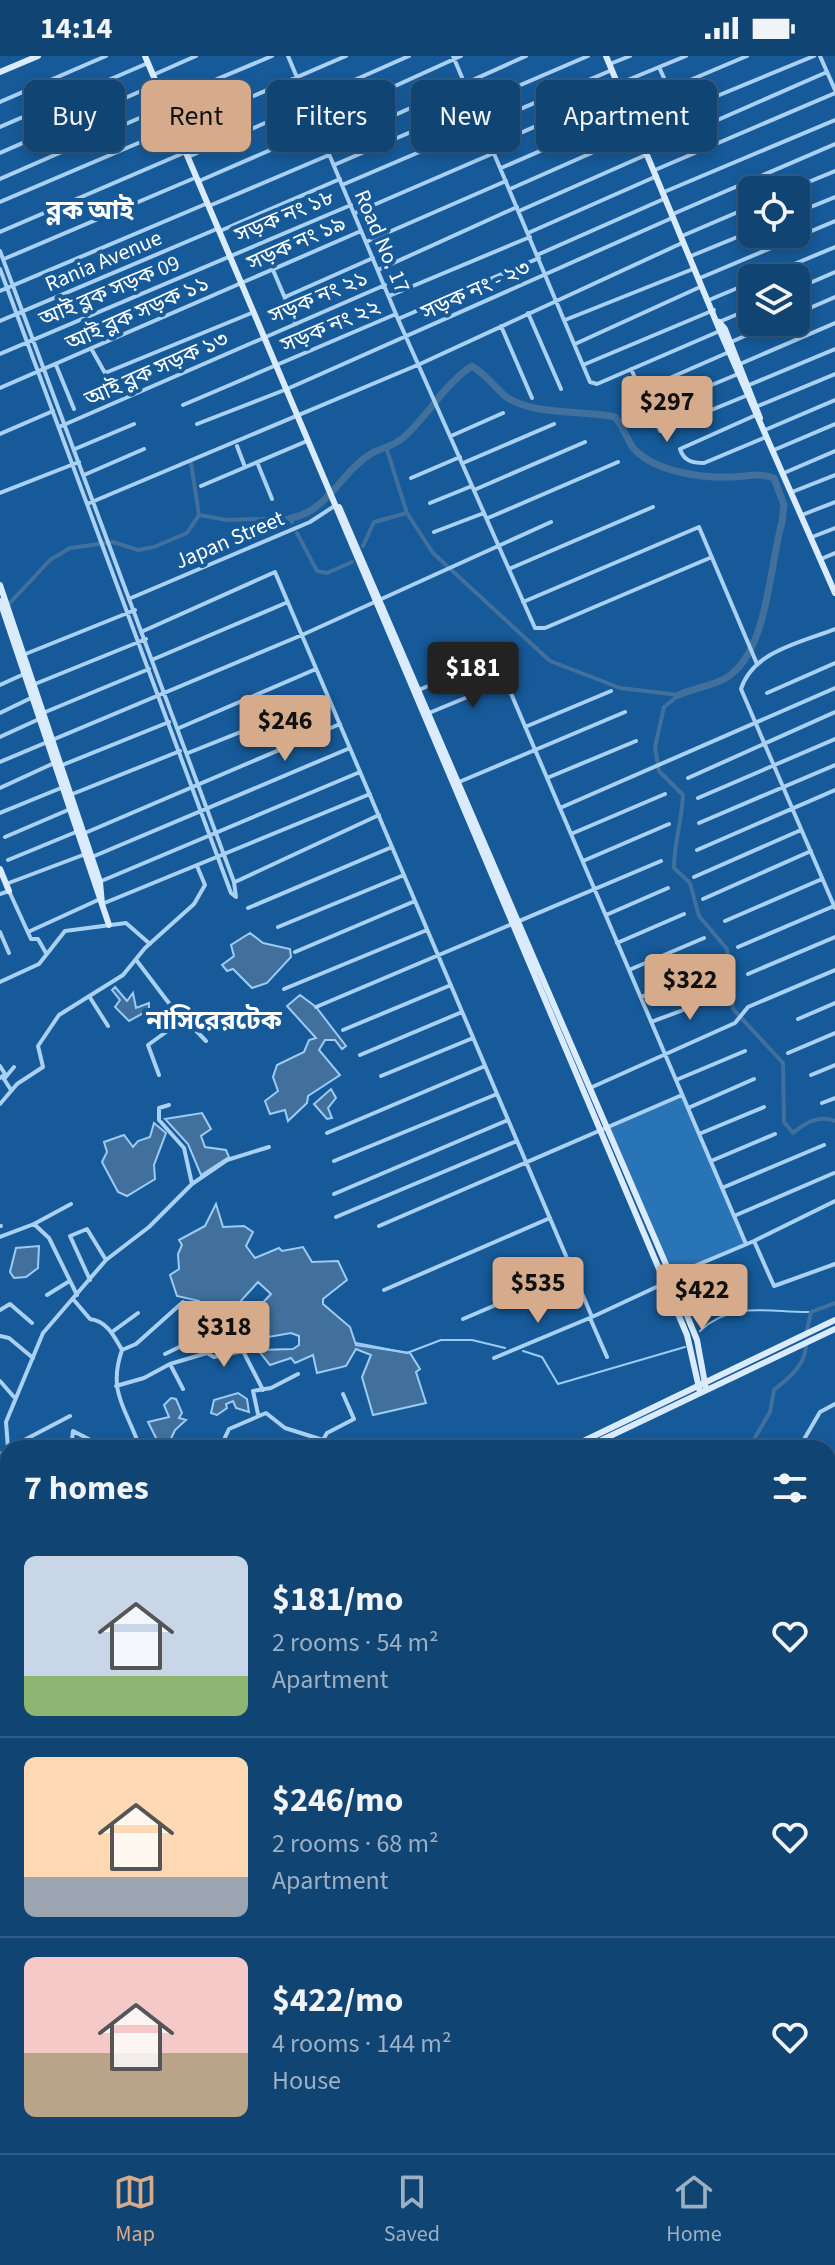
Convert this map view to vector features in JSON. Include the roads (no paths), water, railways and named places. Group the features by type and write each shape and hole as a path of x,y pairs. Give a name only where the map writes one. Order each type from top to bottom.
{"street":[{"path":"0,72 38,56"},
{"path":"0,102 106,56"},
{"path":"153,75 196,56"},
{"path":"219,80 272,56"},
{"path":"288,56 297,78"},
{"path":"251,97 346,56"},
{"path":"357,80 409,56"},
{"path":"395,85 461,56"},
{"path":"469,80 526,56"},
{"path":"520,84 588,56"},
{"path":"606,56 616,80"},
{"name":"Road No. 17","path":"520,109 630,56"},
{"path":"632,80 686,56"},
{"path":"659,67 669,89 747,56"},
{"path":"717,97 814,56"},
{"path":"389,296 529,235 656,173 835,92 823,57"},
{"path":"454,58 463,80"},
{"path":"0,127 147,60 155,80"},
{"path":"717,121 827,72"},
{"path":"0,153 141,91"},
{"path":"0,179 141,115"},
{"path":"0,232 267,120"},
{"name":"সড়ক নং ২২","path":"183,405 538,256 665,195 835,120"},
{"path":"334,165 411,131"},
{"path":"0,202 141,143"},
{"name":"সড়ক নং - ২৩","path":"197,424 407,337 835,144"},
{"path":"3,260 267,150"},
{"path":"329,152 341,182"},
{"name":"Road No. 17","path":"417,152 341,182 498,546 539,630 712,557"},
{"path":"501,168 538,152"},
{"path":"510,189 592,152"},
{"path":"378,270 647,152 738,374 833,580 835,593"},
{"path":"355,213 494,153 593,384 722,330"},
{"path":"187,154 603,1128 689,1340 703,1387"},
{"path":"0,291 330,155"},
{"path":"810,181 835,171"},
{"path":"366,242 506,181"},
{"name":"Rania Avenue","path":"0,321 341,182"},
{"path":"810,207 835,197"},
{"name":"সড়ক নং ১৮","path":"230,255 351,205"},
{"path":"87,504 420,364 738,213"},
{"path":"575,344 835,221"},
{"name":"সড়ক নং ১৯","path":"242,283 362,231"},
{"path":"691,256 738,237"},
{"path":"794,264 835,247"},
{"path":"0,251 27,342 202,813 214,835 232,884 379,815"},
{"name":"আই ব্লক সড়ক 09","path":"0,354 230,255"},
{"path":"285,297 373,258"},
{"path":"565,320 696,268"},
{"path":"0,269 23,311 34,340 166,691 209,810 214,835"},
{"path":"273,270 296,324"},
{"path":"810,283 835,272"},
{"name":"আই ব্লক সড়ক ১১","path":"0,388 242,283"},
{"name":"সড়ক নং ২১","path":"265,337 385,285"},
{"path":"709,300 738,288"},
{"path":"810,308 835,297"},
{"path":"583,365 714,310"},
{"path":"92,349 102,373 254,312"},
{"path":"528,313 561,389"},
{"path":"719,322 738,314"},
{"path":"740,364 835,323"},
{"path":"501,326 532,398"},
{"path":"722,330 731,342 758,406 758,416"},
{"path":"731,342 745,336"},
{"name":"আই ব্লক সড়ক ১৩","path":"59,427 265,337"},
{"path":"749,385 835,349"},
{"path":"640,391 729,352"},
{"path":"56,365 74,409"},
{"path":"631,369 660,431 748,395"},
{"path":"649,411 738,374"},
{"path":"758,406 835,374"},
{"path":"758,416 680,449 682,455 694,463 704,463 835,400"},
{"path":"0,434 53,411"},
{"path":"451,436 503,413"},
{"path":"75,449 134,424"},
{"path":"411,478 554,424"},
{"path":"774,450 835,424"},
{"path":"201,486 309,440"},
{"path":"430,503 585,442"},
{"path":"237,446 245,467"},
{"path":"84,475 144,449"},
{"path":"784,473 835,451"},
{"path":"0,493 79,462"},
{"path":"257,462 272,499"},
{"path":"434,532 485,516 618,462"},
{"path":"792,492 835,475"},
{"name":"Japan Street","path":"131,598 310,522 335,502"},
{"path":"802,515 835,502"},
{"path":"509,569 653,507"},
{"path":"0,762 302,635 551,522"},
{"path":"523,602 696,526 701,530 756,662"},
{"path":"812,537 835,528"},
{"path":"821,559 835,553"},
{"path":"136,634 275,572 607,1357"},
{"path":"0,586 27,673"},
{"path":"377,600 419,690 516,924 590,1088 603,1128 671,1276 697,1340 703,1387"},
{"path":"154,659 288,602"},
{"path":"23,655 135,610"},
{"path":"6,611 43,713 61,788 67,796 68,810 92,857 100,902 109,925"},
{"path":"738,947 834,904 741,689 756,662 835,629"},
{"path":"32,685 146,639"},
{"path":"419,690 495,656 746,1244"},
{"path":"767,693 835,663"},
{"path":"43,713 149,669"},
{"path":"179,728 316,669"},
{"path":"0,685 27,673"},
{"path":"429,713 506,681"},
{"path":"32,685 31,698 37,720 49,740"},
{"path":"560,808 835,688"},
{"path":"525,727 611,691"},
{"path":"188,753 328,697"},
{"path":"0,713 31,698"},
{"path":"459,782 625,712"},
{"path":"688,778 835,712"},
{"path":"0,737 37,720"},
{"path":"0,788 169,722"},
{"path":"8,860 193,788 340,724"},
{"path":"698,798 835,739"},
{"path":"547,778 636,741"},
{"path":"92,857 350,748"},
{"path":"67,796 180,751"},
{"path":"699,823 835,765"},
{"path":"56,766 83,855 97,883"},
{"path":"97,883 360,772"},
{"path":"0,813 61,788"},
{"path":"697,850 835,790"},
{"path":"28,932 222,857 370,794"},
{"path":"571,834 665,794"},
{"path":"5,837 68,810"},
{"path":"583,861 669,824"},
{"path":"694,877 801,830"},
{"path":"248,908 392,847"},
{"path":"703,899 811,851"},
{"path":"0,894 83,855"},
{"path":"316,1007 661,861"},
{"path":"0,1104 17,1084 43,1067 38,1046 59,1015 112,983 199,899 205,885 197,866"},
{"path":"0,869 28,932 46,953"},
{"path":"278,927 404,875"},
{"path":"725,921 822,879"},
{"path":"606,915 668,888"},
{"path":"295,952 415,901"},
{"path":"617,943 684,914"},
{"path":"0,982 39,964 65,931 126,923 150,944"},
{"path":"284,989 427,930"},
{"path":"0,932 9,953"},
{"path":"748,974 835,937"},
{"path":"629,970 704,938"},
{"path":"137,961 206,1041"},
{"path":"641,997 709,969"},
{"path":"590,1088 735,1023 748,1007 835,970"},
{"path":"343,1030 451,985"},
{"path":"89,996 108,1026"},
{"path":"651,1022 718,997"},
{"path":"798,1019 835,1003"},
{"path":"360,1055 462,1012"},
{"path":"159,1075 148,1045 184,1019"},
{"path":"788,1053 835,1033"},
{"path":"381,1076 473,1038"},
{"path":"676,1080 745,1051"},
{"path":"811,1075 835,1065"},
{"path":"0,1066 17,1084"},
{"path":"327,1133 485,1066"},
{"path":"0,1078 14,1067"},
{"path":"7,1074 4,1079 11,1090"},
{"path":"688,1108 754,1079"},
{"path":"1,1089 6,1095"},
{"path":"334,1161 497,1094"},
{"path":"379,1226 682,1095"},
{"path":"822,1103 835,1098"},
{"path":"169,1105 159,1108 159,1120 184,1148 192,1184"},
{"path":"699,1134 764,1107"},
{"path":"334,1194 508,1120"},
{"path":"711,1161 775,1134"},
{"path":"336,1217 517,1141"},
{"path":"722,1188 824,1145"},
{"path":"7,1440 6,1422 14,1397 43,1333 106,1260 156,1220 192,1184 227,1160 269,1147"},
{"path":"734,1216 834,1173"},
{"path":"494,1358 591,1318 665,1283 671,1276 754,1241 835,1201"},
{"path":"0,1237 34,1224 71,1204"},
{"path":"384,1290 550,1218"},
{"path":"34,1224 49,1238 75,1297 90,1319 99,1320 112,1332 122,1350"},
{"path":"90,1280 70,1236 87,1229 106,1260"},
{"path":"754,1241 774,1286 835,1264"},
{"path":"463,1319 573,1272"},
{"path":"47,1295 68,1282"},
{"path":"137,1440 125,1418 114,1372 122,1350 136,1344 183,1302 196,1315 202,1336 165,1354"},
{"path":"0,1310 10,1304 32,1323"},
{"path":"112,1332 138,1313"},
{"path":"590,1440 806,1338 835,1320"},
{"path":"806,1338 835,1329"},
{"path":"0,1336 9,1338 33,1358"},
{"path":"116,1386 207,1353 214,1357 243,1351 263,1390"},
{"path":"170,1364 183,1389"},
{"path":"224,1440 229,1429 257,1418 253,1391 263,1390 298,1374"},
{"path":"1,1385 14,1397"},
{"path":"324,1440 327,1433 354,1419 343,1394"},
{"path":"804,1440 820,1412 835,1404"},
{"path":"258,1414 266,1413 285,1428 313,1440"},
{"path":"24,1440 70,1416"},
{"path":"72,1440 73,1431 90,1440"},
{"path":"597,1440 608,1433"}],"waterway":[{"path":"291,518 304,514 325,499 372,453 404,437 453,382 472,366 515,402 542,409 615,417 634,449 666,468 706,476 758,475 774,478 784,505 782,522 765,608 751,649 740,666 726,678 679,695"},
{"path":"387,450 407,513"},
{"path":"191,463 199,515"},
{"path":"363,546 374,522 407,513 433,553 550,661 620,688 679,695 664,707 655,747 659,771 683,795 674,868 690,883 699,916 727,949 733,1009 783,1063 784,1122 793,1133 813,1121 835,1121"},
{"path":"8,605 50,560 70,548 113,542 138,550 154,547 187,533 199,515 227,520 291,518 292,522"},
{"path":"297,533 317,571 327,573 352,562"},
{"path":"806,1334 811,1312 835,1303"},
{"path":"700,1331 713,1321 739,1312 811,1312"},
{"path":"356,1343 407,1353 441,1340 472,1340 505,1348"},
{"path":"754,1440 770,1412 774,1390 800,1364 806,1343"},
{"path":"523,1351 542,1357 558,1384 685,1347"}],"district":[{"name":"ব্লক আই","path":"90,210"},
{"name":"নাসিরেরটেক","path":"214,1020"}]}
